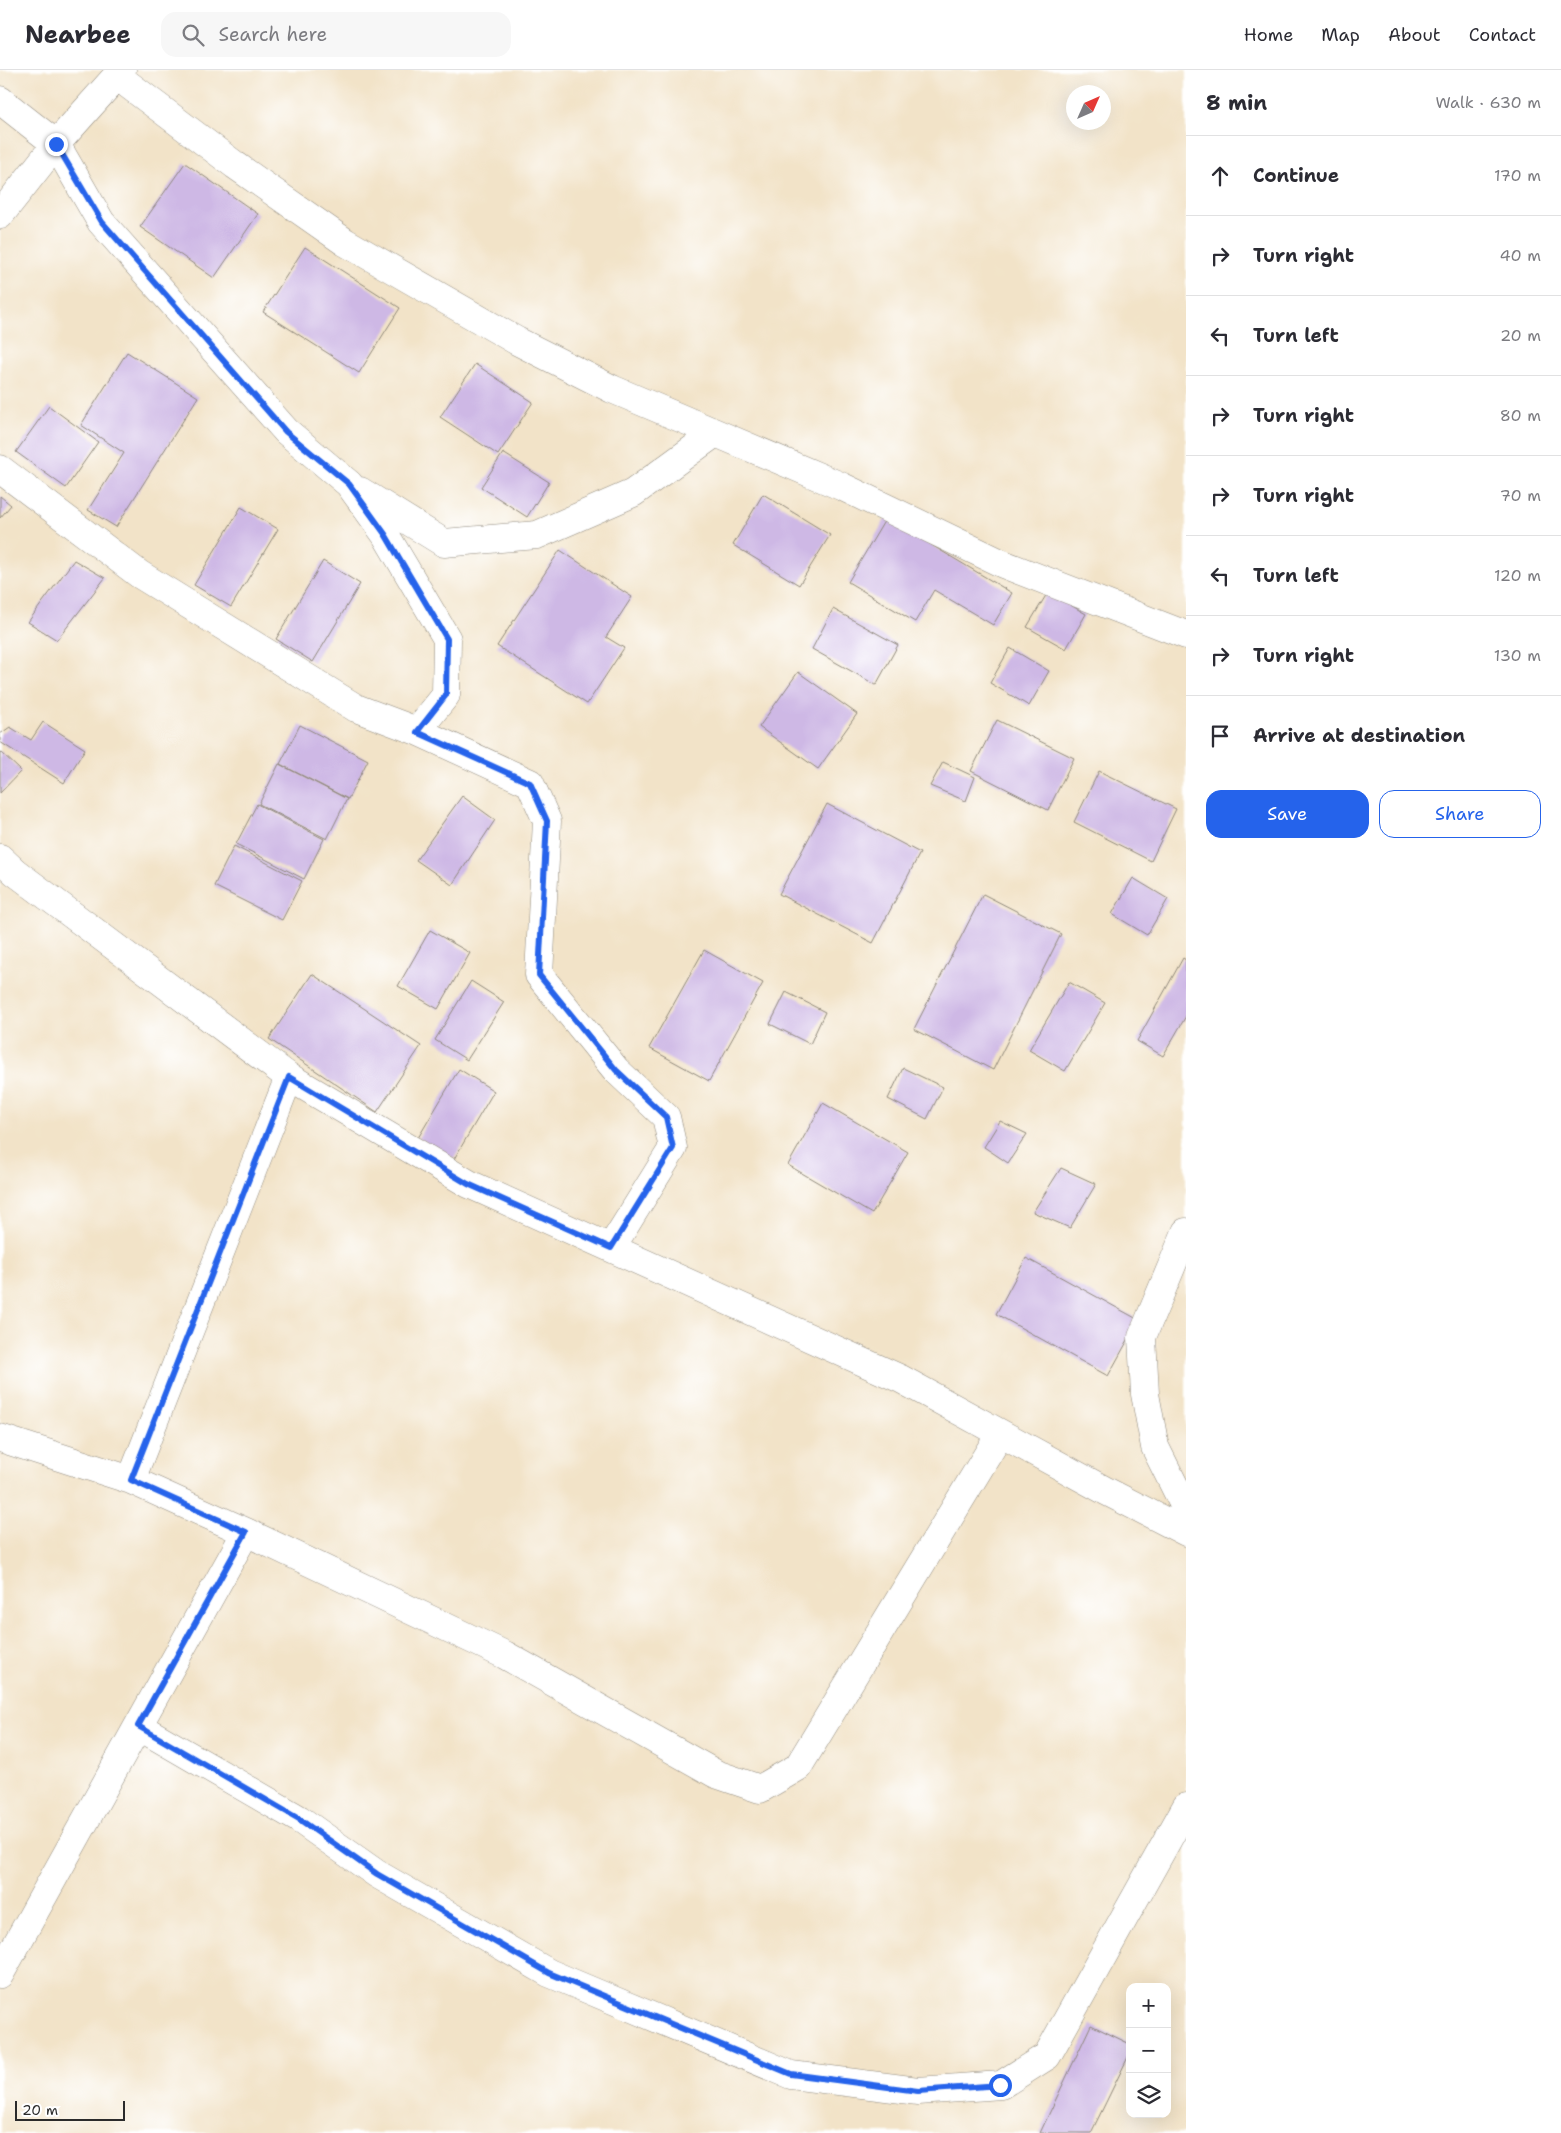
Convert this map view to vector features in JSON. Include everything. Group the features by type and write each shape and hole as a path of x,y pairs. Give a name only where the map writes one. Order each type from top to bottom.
{"street":[{"path":"0,215 56,144 120,73 235,165 345,242 517,341 612,390 843,487 1003,564 1186,635"},
{"path":"0,100 56,144 102,222 286,432 349,484 444,543 538,535 633,493 715,433"},
{"path":"0,469 139,574 356,708 417,732 530,783 547,821 539,975 616,1070 666,1117 673,1148 611,1248"},
{"path":"349,484 385,534 447,639 446,695 417,732"},
{"path":"0,858 15,872 289,1077 468,1184 901,1380 1186,1532"},
{"path":"131,1480 289,1077"},
{"path":"1186,1232 1142,1337 1145,1394 1155,1447 1186,1509"},
{"path":"0,1438 131,1480 246,1532 505,1655 716,1774 760,1789 798,1767 1000,1434"},
{"path":"0,1974 246,1532"},
{"path":"138,1726 299,1819 377,1874 549,1973 791,2074 918,2091 1000,2085 1047,2056 1186,1807"}],"building":[{"path":"185,163 258,214 214,278 140,227"},
{"path":"305,247 400,308 359,373 263,312"},
{"path":"127,352 198,397 116,527 88,510 124,453 81,425"},
{"path":"475,364 533,402 498,455 440,417"},
{"path":"49,406 98,442 66,488 16,452"},
{"path":"503,453 549,482 527,517 481,487"},
{"path":"763,494 830,535 799,585 733,545"},
{"path":"0,496 11,505 0,518"},
{"path":"241,507 278,529 231,607 194,585"},
{"path":"886,518 1012,593 993,625 934,590 915,622 848,582"},
{"path":"560,550 632,597 606,637 624,648 587,704 497,646"},
{"path":"74,560 105,578 57,640 28,622"},
{"path":"323,561 360,584 313,662 276,639"},
{"path":"1048,592 1086,614 1066,649 1027,627"},
{"path":"833,609 898,645 876,685 812,649"},
{"path":"1010,648 1049,671 1029,706 990,683"},
{"path":"798,672 857,714 818,769 759,727"},
{"path":"997,720 1074,758 1048,810 971,771"},
{"path":"43,722 85,749 64,783 0,742 0,734 10,727 31,740"},
{"path":"300,725 368,760 348,799 280,764"},
{"path":"0,751 21,771 0,793"},
{"path":"943,762 975,777 966,801 930,786"},
{"path":"279,764 347,799 327,839 259,804"},
{"path":"1099,771 1176,809 1151,861 1074,822"},
{"path":"462,796 495,820 452,885 416,860"},
{"path":"257,804 324,839 304,879 236,844"},
{"path":"827,804 920,853 873,943 779,894"},
{"path":"234,846 302,881 282,920 214,886"},
{"path":"1133,878 1168,899 1147,935 1112,914"},
{"path":"983,894 1061,934 993,1070 914,1029"},
{"path":"430,930 470,953 438,1009 398,986"},
{"path":"704,950 763,983 709,1081 649,1048"},
{"path":"1183,958 1186,960 1186,1016 1163,1056 1137,1041"},
{"path":"312,974 421,1046 377,1112 269,1039"},
{"path":"471,981 504,1002 467,1060 435,1040"},
{"path":"1069,982 1105,1003 1065,1071 1029,1050"},
{"path":"786,992 825,1012 810,1044 770,1024"},
{"path":"903,1068 943,1087 927,1119 888,1099"},
{"path":"459,1069 494,1091 454,1159 418,1138"},
{"path":"823,1103 908,1152 872,1214 788,1165"},
{"path":"1000,1121 1027,1134 1008,1163 984,1147"},
{"path":"1061,1168 1096,1184 1070,1228 1033,1212"},
{"path":"1026,1258 1139,1320 1108,1376 996,1314"},
{"path":"1091,2025 1126,2042 1126,2061 1091,2133 1040,2133"}],"route":[{"path":"56,144 102,222 286,432 349,484 385,534 447,639 446,695 417,732 530,783 547,821 539,975 616,1070 666,1117 673,1148 611,1248 468,1184 289,1077 131,1480 246,1532 138,1726 299,1819 377,1874 549,1973 791,2074 918,2091 1000,2085"}]}
